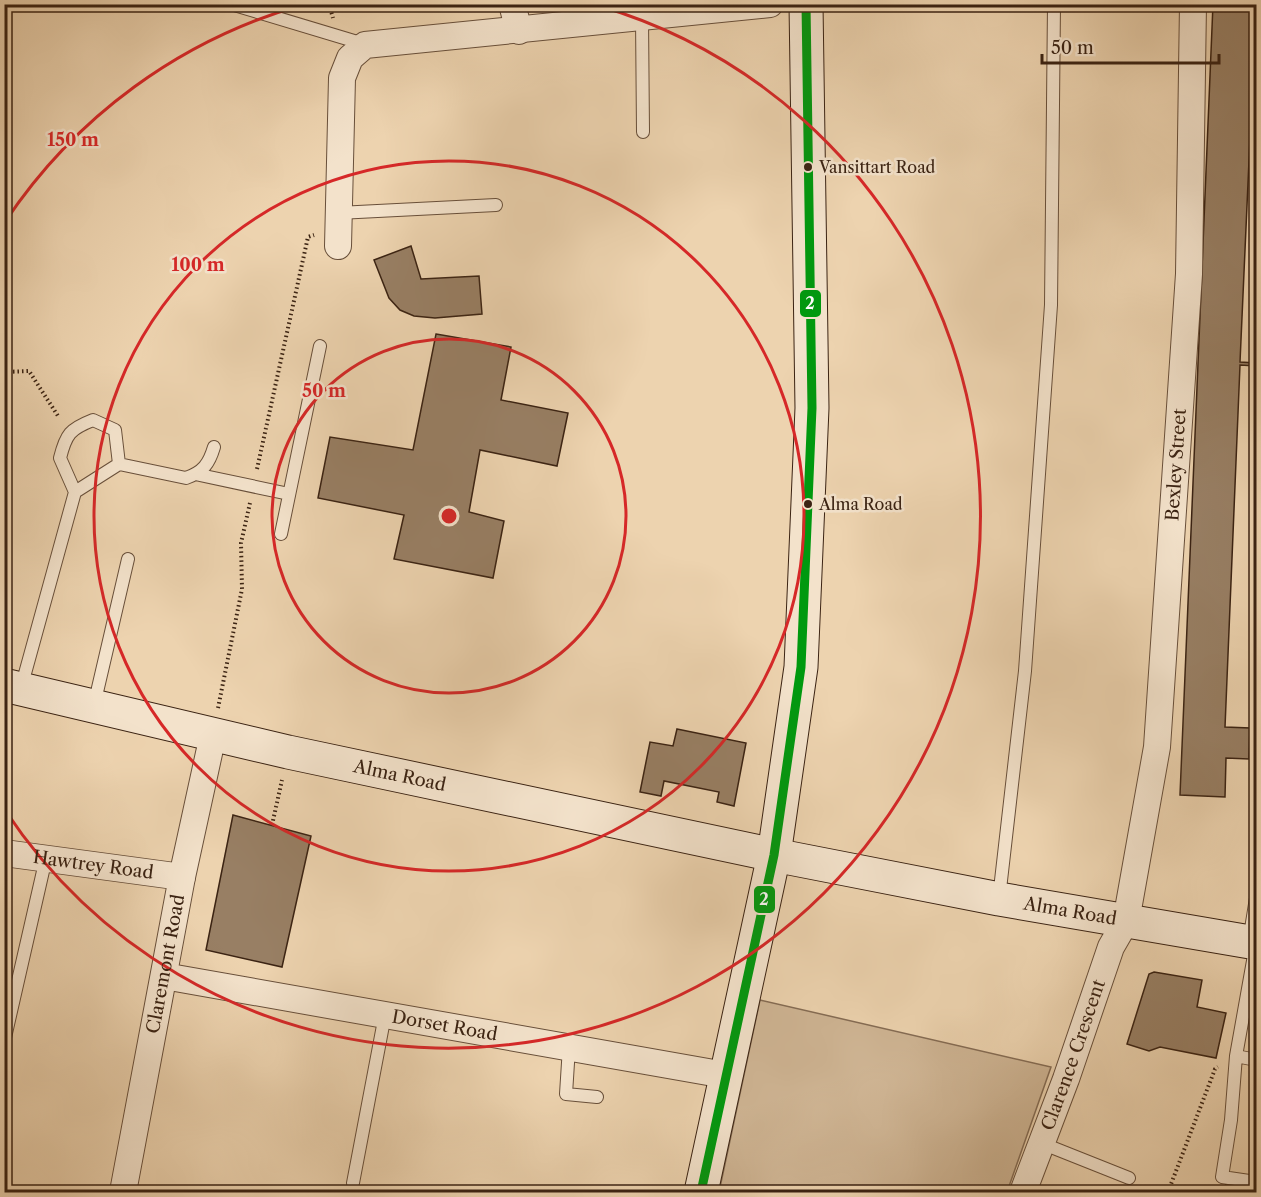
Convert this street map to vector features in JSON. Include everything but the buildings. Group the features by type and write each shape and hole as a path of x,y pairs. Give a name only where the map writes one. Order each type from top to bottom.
{"street":[{"path":"512,4 519,31"},
{"path":"338,246 342,78 350,58 365,45 770,4"},
{"path":"701,1192 774,855 801,667 812,408 806,4"},
{"name":"Bexley Street","path":"1126,921 1158,735 1189,274 1193,4"},
{"name":"Alma Road","path":"13,687 288,753 774,855 999,899 1254,943"},
{"name":"Claremont Road","path":"123,1192 182,877 213,735"},
{"name":"Hawtrey Road","path":"4,853 182,877"},
{"name":"Clarence Crescent","path":"1023,1192 1066,1079 1112,946 1126,921"},
{"name":"Dorset Road","path":"164,976 725,1075"}],"lane":[{"path":"231,4 365,45"},
{"path":"999,899 1025,671 1050,305 1054,4"},
{"path":"642,18 643,132"},
{"path":"338,213 496,205"},
{"path":"280,534 320,346"},
{"path":"75,492 60,458 65,438 76,427 93,420 115,430 119,464"},
{"path":"13,687 75,492 119,464 186,478 204,469 214,447"},
{"path":"195,474 289,494"},
{"path":"94,706 128,559"},
{"path":"4,1042 46,858"},
{"path":"1257,898 1254,943 1236,1056 1231,1120 1222,1177 1257,1182"},
{"path":"353,1183 385,1015"},
{"path":"569,1047 566,1094 597,1097"},
{"path":"1236,1056 1257,1060"},
{"path":"1041,1143 1129,1178"}],"path":[{"path":"329,4 333,19"},
{"path":"4,372 30,371 58,416"},
{"path":"272,825 288,753"},
{"path":"1168,1192 1215,1069 1236,1056"}],"shaded area":[{"path":"760,1000 1051,1067 1007,1192 719,1192"}],"transit line":[{"name":"2","path":"701,1192 774,855 801,667 812,408 806,4"}],"place":[{"name":"Vansittart Road","path":"808,167"},
{"name":"Alma Road","path":"808,504"}]}
